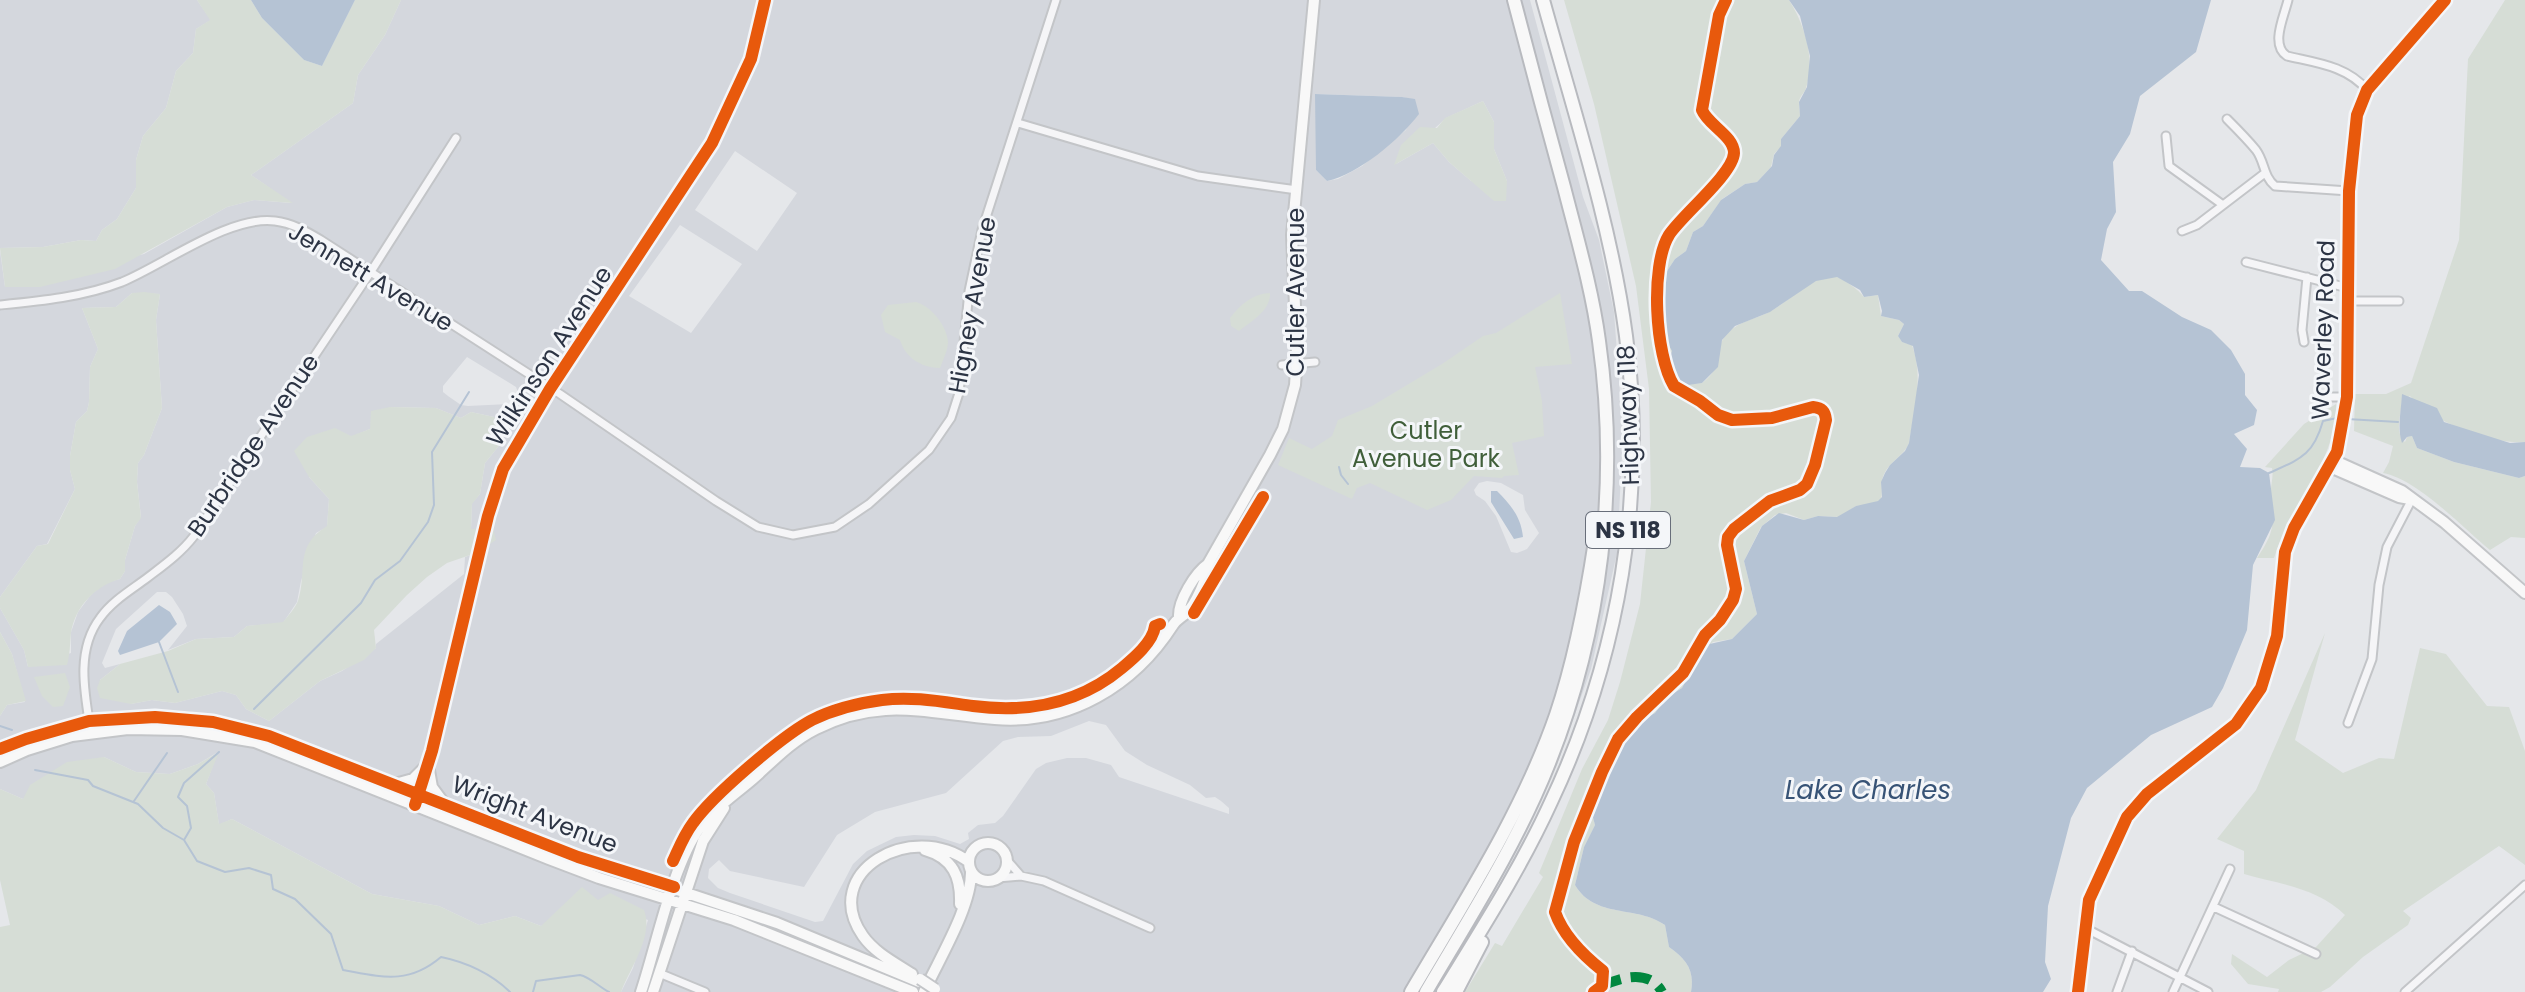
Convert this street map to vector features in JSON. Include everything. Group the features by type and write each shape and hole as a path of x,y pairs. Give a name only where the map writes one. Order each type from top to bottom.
{"highway":[{"name":"Highway 118","path":"1426,992 1521,825 1549,764 1587,639 1600,572 1606,505 1607,435 1599,340 1589,283 1514,0"},
{"name":"Highway 118","path":"1443,992 1537,832 1577,743 1608,643 1622,574 1630,507 1632,404 1621,308 1608,242 1543,0"},
{"path":"1411,992 1503,832 1556,715 1587,591 1607,435"},
{"path":"1456,992 1556,805 1589,724 1621,609 1630,542 1630,507"}],"main road":[{"name":"Wilkinson Avenue","path":"415,805 429,763 495,492 512,451 712,143 751,59 765,0"},
{"name":"Cutler Avenue","path":"641,992 692,840 710,815 796,741 816,729 854,715 903,709 994,719 1041,717 1087,703 1134,673 1160,646 1283,429 1293,394 1296,364 1292,251 1314,0"},
{"name":"Waverley Road","path":"2078,992 2089,900 2131,810 2236,724 2261,688 2277,636 2282,567 2288,541 2332,464 2343,426 2347,397 2352,135 2367,90 2445,0"},
{"path":"2332,464 2399,497 2412,499 2444,522 2525,593"},
{"name":"Wright Avenue","path":"0,749 26,739 155,717 213,722 269,736 578,857 777,923 925,988"},
{"name":"Wright Avenue","path":"0,762 90,727 182,730 230,736 279,750 587,873 925,988"},
{"path":"395,784 413,779 429,763"},
{"path":"429,763 432,787 445,803"},
{"name":"Cutler Avenue","path":"653,992 703,841 726,802"},
{"path":"960,914 980,887 994,879 1005,870 1007,860 1000,847 989,842 972,850 970,866 970,887 925,988 872,947 858,929 852,907 857,881 869,865 886,854 914,846 943,848 970,866 977,878 994,879"},
{"path":"914,846 933,852 950,863 959,882 960,914"}],"street":[{"name":"Higney Avenue","path":"550,389 758,527 782,534 807,534 847,521 929,450 951,418 959,393 976,253 1056,0"},
{"path":"2288,0 2278,43 2281,52 2345,71 2357,78 2367,90"},
{"path":"2227,119 2257,151 2265,165 2269,182 2281,188 2349,191"},
{"path":"1018,123 1198,176 1297,190"},
{"path":"2166,136 2169,166 2223,205"},
{"name":"Burbridge Avenue","path":"90,727 84,662 87,645 99,618 190,541 370,273 456,138"},
{"path":"2182,231 2197,225 2265,173"},
{"name":"Jennett Avenue","path":"0,305 50,300 94,291 146,271 219,232 259,220 276,221 302,229 550,389"},
{"path":"2246,262 2348,288"},
{"path":"2304,342 2302,330 2307,277"},
{"path":"2348,301 2399,301"},
{"path":"1282,365 1315,362"},
{"path":"2322,397 2347,397"},
{"path":"2348,723 2372,659 2379,585 2387,547 2412,499"},
{"path":"1007,860 1021,876"},
{"path":"2173,992 2230,869"},
{"path":"994,879 1021,876 1044,881 1150,928"},
{"path":"2405,992 2525,885"},
{"path":"2214,907 2316,954"},
{"path":"2085,928 2208,992"},
{"path":"2117,992 2132,951"},
{"path":"659,973 705,992"}],"shaded area":[{"path":"0,0 197,0 211,20 196,29 193,53 176,71 166,108 143,136 136,160 136,188 117,219 102,230 96,241 0,248"},
{"path":"401,0 1530,0 1583,197 1599,240 1614,312 1623,435 1617,553 1591,669 1557,765 1423,992 621,992 633,968 648,920 598,901 541,926 515,916 479,925 439,906 372,894 232,819 219,825 214,793 206,784 218,752 198,764 170,774 136,772 104,757 23,799 0,789 0,716 7,705 25,702 12,654 0,632 0,608 24,650 28,667 71,653 71,632 78,612 104,583 120,579 125,571 135,526 141,517 138,463 162,408 156,320 160,294 132,293 116,307 82,308 98,349 90,367 87,411 76,422 70,456 75,489 47,544 37,546 0,597 0,251 5,287 144,254 227,207 254,200 291,203 251,175 353,103 358,75 385,35","holes":["1316,94 1415,100 1406,130 1362,166 1338,179 1327,181 1316,170","1483,101 1494,122 1494,149 1507,181 1471,181 1433,143 1396,164 1446,118","735,151 797,193 757,251 695,210","680,225 742,264 691,333 629,296","467,357 516,387 519,395 516,401 509,404 468,406 461,405 443,392 443,386","390,407 436,408 461,418 471,412 494,417 502,442 485,463 480,494 472,503 471,530 493,528 476,553 465,557 464,574 376,644 376,648 342,671 320,681 269,721 246,709 236,695 222,691 175,703 152,700 131,704 100,680 120,664 105,668 102,663 116,629 157,592 166,592 172,597 187,626 168,650 196,639 234,637 247,626 283,623 297,602 316,533 327,527 329,499 309,477 335,429 351,437 370,429","1487,481 1501,483 1523,495 1525,510 1539,533 1527,549 1511,552 1496,516 1474,490 1479,483","1089,721 1106,725 1125,751 1190,785 1206,798 1215,797 1229,808 1229,814 1119,777 1111,765 1086,758 1067,758 1036,769 1003,816 995,823 978,825 968,833 969,839 960,844 935,836 914,835 896,837 867,851 853,864 823,921 815,922 730,893 718,888 708,878 709,869 719,860 730,871 804,887 837,835 875,812 946,793 1003,741 1018,737 1051,736"]}],"green space":[{"path":"197,0 251,0 262,18 304,60 322,66 355,0 401,0 385,35 358,75 353,103 251,175 293,203 254,200 227,207 115,269 40,287 5,287 0,248 96,241 102,230 117,219 136,188 136,160 143,136 166,108 176,71 193,53 196,29 210,20"},
{"path":"1564,0 1789,0 1804,30 1810,65 1806,88 1799,102 1800,116 1781,139 1782,146 1774,154 1771,167 1757,182 1745,184 1722,199 1703,226 1693,232 1686,251 1675,259 1667,271 1661,289 1666,335 1672,351 1669,361 1674,376 1687,384 1702,383 1714,370 1722,341 1731,330 1769,312 1810,284 1834,276 1864,297 1878,295 1881,316 1904,324 1898,336 1902,342 1912,345 1916,357 1917,394 1909,443 1884,474 1881,500 1856,506 1839,517 1818,516 1804,520 1786,513 1775,515 1761,527 1744,561 1757,614 1732,639 1713,642 1698,654 1682,688 1666,698 1655,713 1644,719 1637,730 1614,750 1591,809 1595,825 1584,847 1575,885 1583,896 1594,903 1642,915 1665,925 1669,947 1690,971 1691,992 1465,992 1495,943 1502,946 1543,877 1539,873 1582,769 1608,720 1640,604 1651,502 1649,389 1636,286 1594,104"},
{"path":"2505,0 2525,0 2525,442 2497,440 2463,430 2432,414 2410,396 2402,401 2399,423 2402,438 2405,442 2407,437 2412,436 2417,448 2454,462 2519,478 2525,476 2525,538 2511,537 2490,550 2424,494 2410,484 2383,473 2393,446 2354,431 2355,394 2386,394 2411,383 2459,240 2468,59"},
{"path":"1483,101 1494,122 1494,149 1507,181 1506,201 1494,201 1449,162 1433,143 1394,165 1401,145 1420,127 1437,128 1445,118"},
{"path":"132,293 160,294 156,320 162,408 138,463 141,518 135,526 125,571 120,579 102,587 82,606 73,624 67,665 28,667 24,650 0,608 0,597 37,546 48,544 75,489 70,456 76,422 87,411 90,367 98,349 82,308 116,307"},
{"path":"1270,293 1267,305 1255,319 1239,331 1231,326 1230,318 1243,304 1258,295"},
{"name":"Cutler Avenue Park","path":"1560,293 1572,364 1535,367 1542,401 1544,436 1512,443 1519,475 1502,478 1474,476 1451,500 1427,510 1370,483 1357,488 1352,499 1278,465 1289,438 1312,449 1332,436 1338,420 1372,406 1483,336 1496,333"},
{"path":"916,302 932,312 945,330 948,345 940,368 915,360 900,340 885,332 881,315 888,305"},
{"path":"2336,404 2329,445 2274,558 2257,558 2270,534 2272,521 2272,468 2265,467 2304,424"},
{"path":"390,407 436,408 461,418 471,412 494,417 504,431 502,442 485,463 480,494 472,504 471,529 493,528 496,540 476,553 447,563 427,577 374,630 376,648 364,660 320,681 269,721 246,709 236,695 222,691 175,703 152,700 131,704 100,698 97,688 100,680 120,664 168,651 196,639 234,637 247,626 283,622 298,601 310,542 327,526 329,499 309,477 294,451 307,437 335,428 351,436 370,429 371,411"},
{"path":"0,632 12,654 26,701 7,705 0,716"},
{"path":"2325,633 2295,740 2343,773 2379,758 2394,759 2420,648 2446,654 2487,706 2509,707 2525,751 2525,865 2499,846 2403,911 2411,918 2408,925 2363,957 2330,987 2321,992 2278,992 2279,989 2248,984 2231,964 2232,954 2267,977 2289,960 2316,947 2345,915 2310,893 2244,874 2244,851 2217,839 2256,790"},
{"path":"65,673 70,687 63,706 53,707 42,696 34,677"},
{"path":"219,752 206,784 214,793 219,824 232,819 372,894 439,906 479,925 515,916 541,926 582,887 598,900 610,893 644,910 646,930 640,952 621,992 0,992 0,927 10,925 0,880 0,789 23,799 30,785 67,762 104,757 136,772 170,774"}],"water":[{"path":"251,0 355,0 322,66 304,60 262,18"},
{"name":"Lake Charles","path":"1789,0 2211,0 2196,52 2140,96 2130,134 2113,162 2116,212 2107,229 2101,260 2129,291 2142,291 2182,317 2211,330 2231,350 2245,374 2245,395 2257,410 2254,425 2234,434 2247,449 2240,467 2260,468 2269,473 2275,520 2253,565 2247,630 2212,707 2151,735 2087,788 2071,818 2048,906 2045,962 2051,979 2043,992 1691,992 1690,971 1669,947 1665,925 1642,915 1594,903 1583,896 1575,885 1584,847 1595,825 1591,810 1614,750 1637,730 1644,719 1655,713 1666,698 1682,688 1705,645 1732,639 1757,614 1744,561 1762,526 1779,513 1804,520 1818,516 1837,517 1856,506 1878,501 1882,497 1881,482 1885,473 1909,443 1919,375 1913,346 1902,342 1898,336 1904,324 1881,316 1878,295 1864,297 1860,290 1837,277 1816,281 1770,312 1735,326 1722,340 1718,367 1702,383 1688,385 1672,375 1669,361 1672,351 1667,342 1661,289 1667,271 1675,259 1686,251 1693,232 1703,226 1721,200 1745,184 1757,182 1772,166 1781,139 1800,116 1799,102 1807,87 1810,56 1800,16"},
{"path":"1315,94 1415,99 1419,114 1378,155 1352,171 1327,181 1316,170"},
{"path":"2402,394 2437,408 2444,422 2510,443 2525,442 2525,476 2519,478 2454,462 2417,448 2412,436 2402,443"},
{"path":"1491,491 1497,491 1511,506 1518,517 1523,537 1514,539 1491,502"},
{"path":"159,605 170,612 177,624 159,642 120,655 118,651 127,631"}],"waterway":[{"path":"254,709 361,603 375,580 400,561 428,522 434,505 432,452 469,392"},
{"path":"2269,473 2304,455 2315,442 2323,421 2337,418"},
{"path":"2347,419 2398,422"},
{"path":"1339,467 1348,484"},
{"path":"159,642 178,692"},
{"path":"0,726 12,730"},
{"path":"184,840 191,828 187,806 178,797 184,783 219,752"},
{"path":"134,801 167,753"},
{"path":"35,770 88,780 93,786 138,804 163,828 184,840 197,861 225,872 249,868 271,875 273,889 295,899 331,934 343,970 394,977 417,972 441,957 478,970 510,992"},
{"path":"533,992 536,981 580,975 609,992"}],"marked path":[{"path":"1602,986 1635,977 1650,980 1662,992"}],"cycle path":[{"path":"415,805 432,751 488,516 503,469 550,389 712,143 751,59 765,0"},
{"path":"1594,992 1602,986 1603,971 1575,944 1555,912 1574,842 1602,772 1618,739 1683,673 1705,635 1733,600 1736,589 1728,537 1770,501 1800,490 1807,484 1826,420 1822,410 1813,407 1772,418 1732,420 1718,415 1674,386 1663,354 1657,310 1663,249 1675,227 1725,172 1734,153 1730,141 1702,110 1719,15 1726,0"},
{"path":"2078,992 2089,900 2127,817 2147,794 2236,724 2261,688 2277,636 2285,552 2294,528 2337,452 2347,397 2349,191 2357,115 2367,90 2445,0"},
{"path":"1194,613 1263,497"},
{"path":"673,861 690,828 716,797 766,752 812,720 847,707 894,699 993,708 1052,703 1088,690 1122,668 1147,644 1155,626 1160,624"},
{"path":"0,749 89,721 155,717 213,722 269,736 578,857 674,887"}]}
